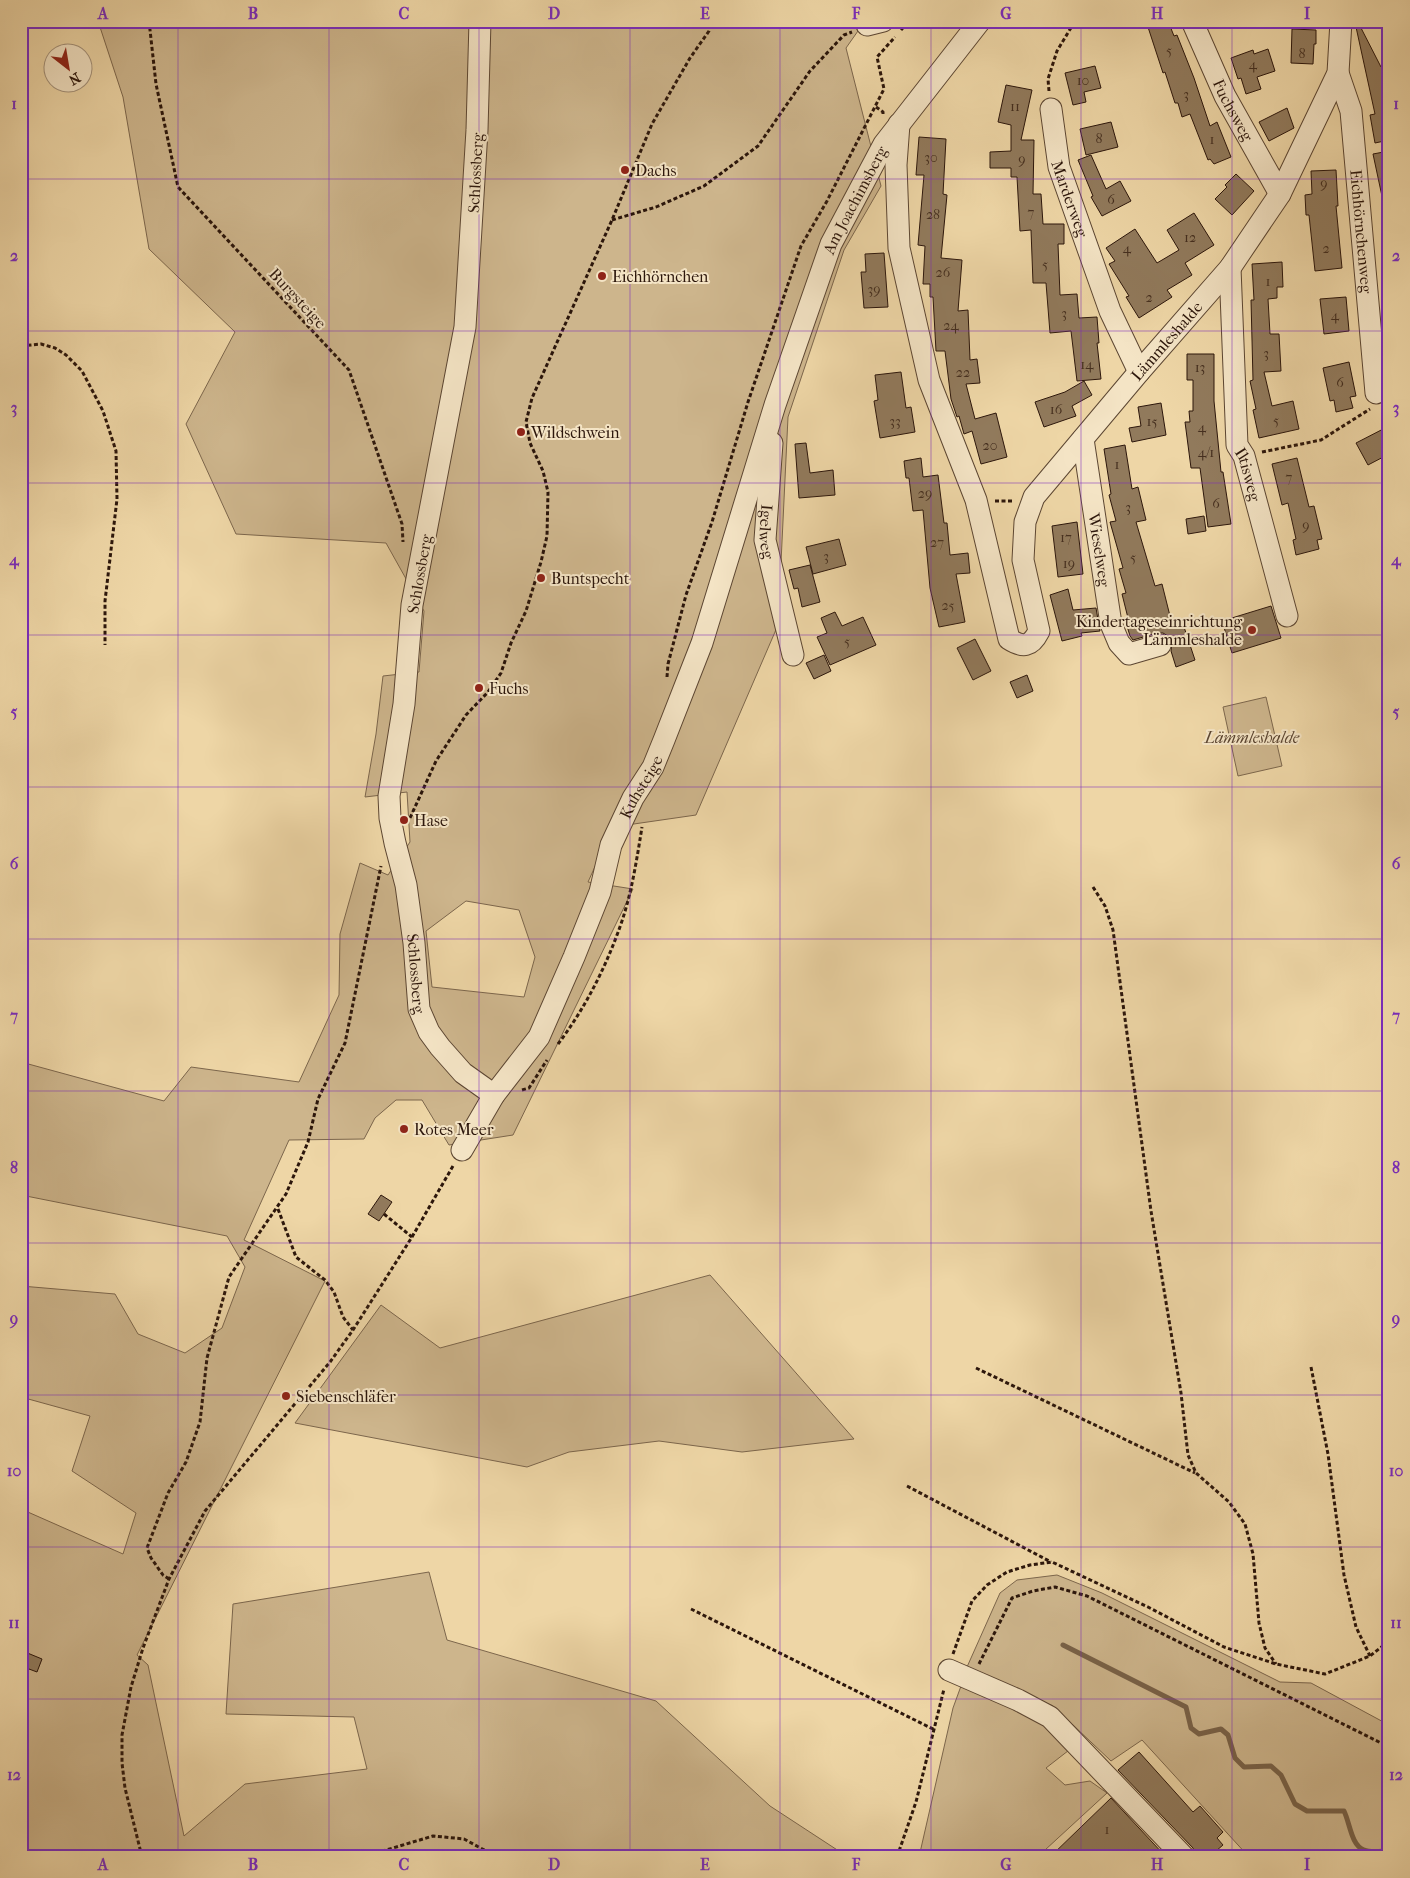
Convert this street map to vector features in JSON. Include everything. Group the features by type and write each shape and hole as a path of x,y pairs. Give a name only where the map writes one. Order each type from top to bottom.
{"street":[{"name":"Schlossberg","path":"480,21 477,130 465,327 412,605 404,704 389,796 394,844 406,886 414,943 419,1008 429,1032 440,1047 463,1073 494,1095"},
{"name":"Am Joachimsberg","path":"775,405 831,244 884,144 980,21"},
{"name":"Fuchsweg","path":"1192,21 1225,96 1280,194"},
{"name":"Lämmleshalde","path":"899,124 896,165 899,248 929,380 976,500 1009,638 1018,644 1028,644 1034,640 1039,631 1023,560 1025,522 1034,496 1230,268 1280,194 1338,73 1341,21"},
{"name":"Eichhörnchenweg","path":"1338,73 1351,111 1376,393"},
{"name":"Marderweg","path":"1051,109 1059,167 1110,311 1139,372"},
{"name":"Iltisweg","path":"1230,268 1237,445 1244,456 1287,616"},
{"name":"Igelweg","path":"775,405 766,540 793,655"},
{"name":"Kuhsteige","path":"462,1150 494,1095 539,1037 574,957 600,892 611,845 633,798 653,768 702,643 775,405"},
{"name":"Wieselweg","path":"1083,439 1111,624 1118,643 1129,654 1160,645"},
{"path":"949,1670 1018,1700 1050,1717 1184,1857"}],"path":[{"name":"Burgsteige","path":"149,21 156,84 178,187 348,370 402,524 404,550"},
{"path":"169,1578 163,1575 151,1558 147,1548 168,1493 186,1462 200,1422 207,1358 230,1277 286,1194 308,1142 318,1099 345,1043 383,856 402,834 436,761 466,715 488,692 501,673 526,611 547,536 548,492 543,471 530,443 526,422 532,398 612,220 652,124 690,58 709,31 713,21"},
{"path":"1051,109 1048,78 1057,51 1075,21"},
{"path":"612,220 656,207 704,186 758,146 810,71 844,35 875,23"},
{"path":"21,346 41,344 55,348 66,355 82,372 103,411 116,451 116,498 105,601 105,646"},
{"path":"1244,456 1321,440 1378,405 1376,393"},
{"path":"976,500 1032,502"},
{"path":"1093,887 1105,906 1113,930 1151,1211 1181,1394 1188,1455 1196,1474"},
{"path":"142,1857 125,1788 122,1763 122,1735 131,1687 143,1648 169,1578 205,1511 330,1362 353,1330 412,1237 462,1150"},
{"path":"278,1208 296,1257 325,1280 334,1292 343,1317 353,1330"},
{"path":"384,1214 412,1237"},
{"path":"1311,1367 1328,1454 1344,1575 1356,1627 1370,1656"},
{"path":"976,1368 1196,1474 1228,1502 1245,1524 1253,1554 1259,1623 1265,1648 1276,1664"},
{"path":"908,1486 1052,1562 1148,1607 1224,1647 1276,1664 1325,1674 1370,1656 1389,1641"},
{"path":"897,1857 916,1802 956,1642 972,1601 987,1584 1007,1572 1030,1565 1052,1562"},
{"path":"971,1680 1012,1598 1033,1590 1055,1588 1087,1596 1389,1747"},
{"path":"692,1609 934,1730"},
{"path":"363,1857 433,1836 464,1839 497,1857"}],"green space":[{"path":"98,21 865,21 846,48 881,186 844,250 788,417 778,625 696,815 613,827 588,882 633,889 513,1135 449,1145 422,1100 396,1100 375,1118 364,1139 289,1140 244,1240 325,1281 137,1655 148,1665 184,1836 245,1784 367,1769 354,1717 226,1714 233,1604 429,1572 447,1640 656,1701 770,1806 848,1857 21,1857 21,1509 123,1554 136,1513 72,1471 90,1416 21,1397 21,1286 115,1294 138,1334 185,1353 222,1328 245,1267 227,1236 21,1195 21,1062 164,1101 191,1067 299,1082 339,995 340,934 360,863 388,875 410,842 407,792 365,797 376,734 383,676 419,672 424,611 386,543 236,534 186,424 235,332 149,249 123,97","holes":["466,901 519,910 535,957 524,997 432,987 426,931"]},
{"name":"Lämmleshalde","path":"1266,697 1282,766 1238,776 1223,707"},
{"path":"710,1275 854,1439 742,1452 659,1441 569,1452 527,1467 295,1423 381,1305 440,1348"},
{"path":"1057,1575 1102,1593 1280,1682 1311,1683 1389,1725 1389,1857 1249,1857 1142,1740 1111,1761 1053,1706 967,1667 1000,1593 1017,1580"},
{"path":"961,1686 1032,1711 1073,1747 1046,1768 1065,1785 1090,1781 1107,1793 1045,1850 1051,1857 919,1857 953,1708"}],"building":[{"path":"1146,21 1168,21 1174,36 1177,35 1210,126 1217,122 1231,157 1214,164 1210,159 1208,160 1190,114 1182,117 1178,103 1175,103"},
{"path":"1360,26 1381,67 1389,65 1389,140 1375,143 1370,115 1375,114 1356,27"},
{"path":"1292,29 1316,30 1313,64 1291,63"},
{"path":"1268,49 1275,71 1257,77 1261,89 1246,94 1241,78 1238,79 1231,58 1253,50 1254,54"},
{"path":"1095,66 1101,88 1084,92 1086,102 1073,105 1065,73"},
{"path":"1006,85 1032,90 1021,140 1034,140 1033,194 1041,194 1043,224 1064,224 1064,244 1058,244 1060,295 1077,294 1079,318 1097,317 1099,343 1097,343 1101,379 1077,381 1071,331 1050,333 1046,283 1033,283 1031,230 1020,231 1017,177 1011,177 1011,168 990,168 990,152 1011,151 1011,125 998,122"},
{"path":"1287,108 1294,128 1269,141 1259,122"},
{"path":"1111,122 1118,147 1086,155 1080,129"},
{"path":"919,137 946,139 943,194 947,195 941,258 962,260 958,311 968,310 970,360 977,359 980,383 966,384 975,419 996,413 1007,457 981,464 972,431 964,434 959,416 957,417 951,399 945,351 936,351 933,297 930,297 930,284 923,284 925,246 918,245 924,175 916,175"},
{"path":"1389,151 1389,200 1383,201 1373,154"},
{"path":"1091,155 1106,189 1120,181 1131,201 1102,216 1091,197 1093,196 1078,160"},
{"path":"1336,170 1338,206 1336,206 1342,268 1315,271 1309,215 1306,215 1305,195 1312,194 1311,171"},
{"path":"1236,174 1254,191 1232,215 1215,199"},
{"path":"1194,213 1214,245 1185,263 1192,275 1167,290 1172,297 1139,318 1126,297 1129,296 1109,264 1115,261 1106,248 1135,229 1157,263 1179,250 1167,230"},
{"path":"884,253 888,307 864,308 861,272 866,272 865,254"},
{"path":"1282,262 1283,287 1277,287 1277,298 1268,299 1270,334 1279,334 1281,371 1264,372 1272,406 1293,401 1299,429 1259,438 1253,410 1256,409 1250,381 1253,380 1251,300 1254,300 1252,264"},
{"path":"1346,297 1349,331 1324,334 1320,299"},
{"path":"1187,354 1214,354 1214,401 1221,472 1223,472 1231,524 1208,527 1200,468 1191,468 1185,422 1190,422 1189,411 1193,411 1193,380 1187,380"},
{"path":"1349,362 1356,396 1350,397 1353,408 1336,412 1334,400 1330,401 1323,368"},
{"path":"901,372 906,408 911,407 915,432 880,438 874,401 878,400 875,375"},
{"path":"1084,381 1092,395 1072,406 1076,416 1044,427 1035,402 1065,392"},
{"path":"1161,403 1166,435 1132,442 1129,428 1141,426 1138,407"},
{"path":"1389,426 1389,454 1368,465 1356,443"},
{"path":"806,443 810,473 833,470 835,495 799,498 795,444"},
{"path":"1125,445 1132,489 1138,487 1146,520 1136,522 1155,586 1162,584 1172,624 1182,621 1195,660 1176,667 1171,651 1172,642 1168,636 1163,633 1157,633 1133,640 1127,626 1130,626 1122,594 1126,593 1119,569 1123,568 1110,522 1116,521 1109,495 1111,494 1104,449"},
{"path":"921,458 923,477 938,475 944,523 947,523 950,555 968,553 970,573 956,574 965,622 939,627 930,588 923,510 913,511 909,478 906,478 904,461"},
{"path":"1297,458 1309,507 1314,506 1322,539 1317,540 1319,549 1296,555 1293,540 1296,539 1288,503 1282,505 1272,464"},
{"path":"1204,516 1206,531 1188,534 1186,519"},
{"path":"1077,522 1083,574 1058,577 1052,526"},
{"path":"839,539 846,565 813,574 806,547"},
{"path":"810,565 820,602 802,607 798,588 794,589 789,570"},
{"path":"1068,589 1073,610 1096,608 1100,631 1081,633 1082,636 1062,641 1050,595"},
{"name":"Kindertageseinrichtung Lämmleshalde","path":"1271,606 1281,638 1232,653 1222,621"},
{"path":"835,612 842,626 863,617 876,645 830,665 817,637 827,633 821,618"},
{"path":"975,639 991,671 973,680 957,648"},
{"path":"824,655 831,671 814,679 806,663"},
{"path":"1027,675 1033,691 1017,698 1010,682"},
{"path":"381,1195 392,1202 379,1221 368,1214"},
{"path":"25,1652 42,1659 37,1672 21,1666"},
{"path":"1139,1752 1193,1812 1200,1806 1223,1832 1217,1838 1223,1845 1209,1857 1196,1857 1193,1848 1118,1770"},
{"path":"1111,1798 1166,1857 1050,1857"}],"waterway":[{"path":"1063,1645 1186,1707 1191,1728 1199,1734 1221,1729 1228,1735 1235,1758 1244,1767 1271,1766 1281,1775 1295,1804 1307,1811 1344,1811 1354,1839 1360,1847 1369,1851 1389,1851"}],"place":[{"name":"Dachs","path":"625,170"},
{"name":"Eichhörnchen","path":"602,276"},
{"name":"Wildschwein","path":"521,432"},
{"name":"Buntspecht","path":"541,578"},
{"name":"Kindertageseinrichtung Lämmleshalde","path":"1252,630"},
{"name":"Fuchs","path":"479,688"},
{"name":"Hase","path":"404,820"},
{"name":"Rotes Meer","path":"404,1129"},
{"name":"Siebenschläfer","path":"286,1396"}]}
